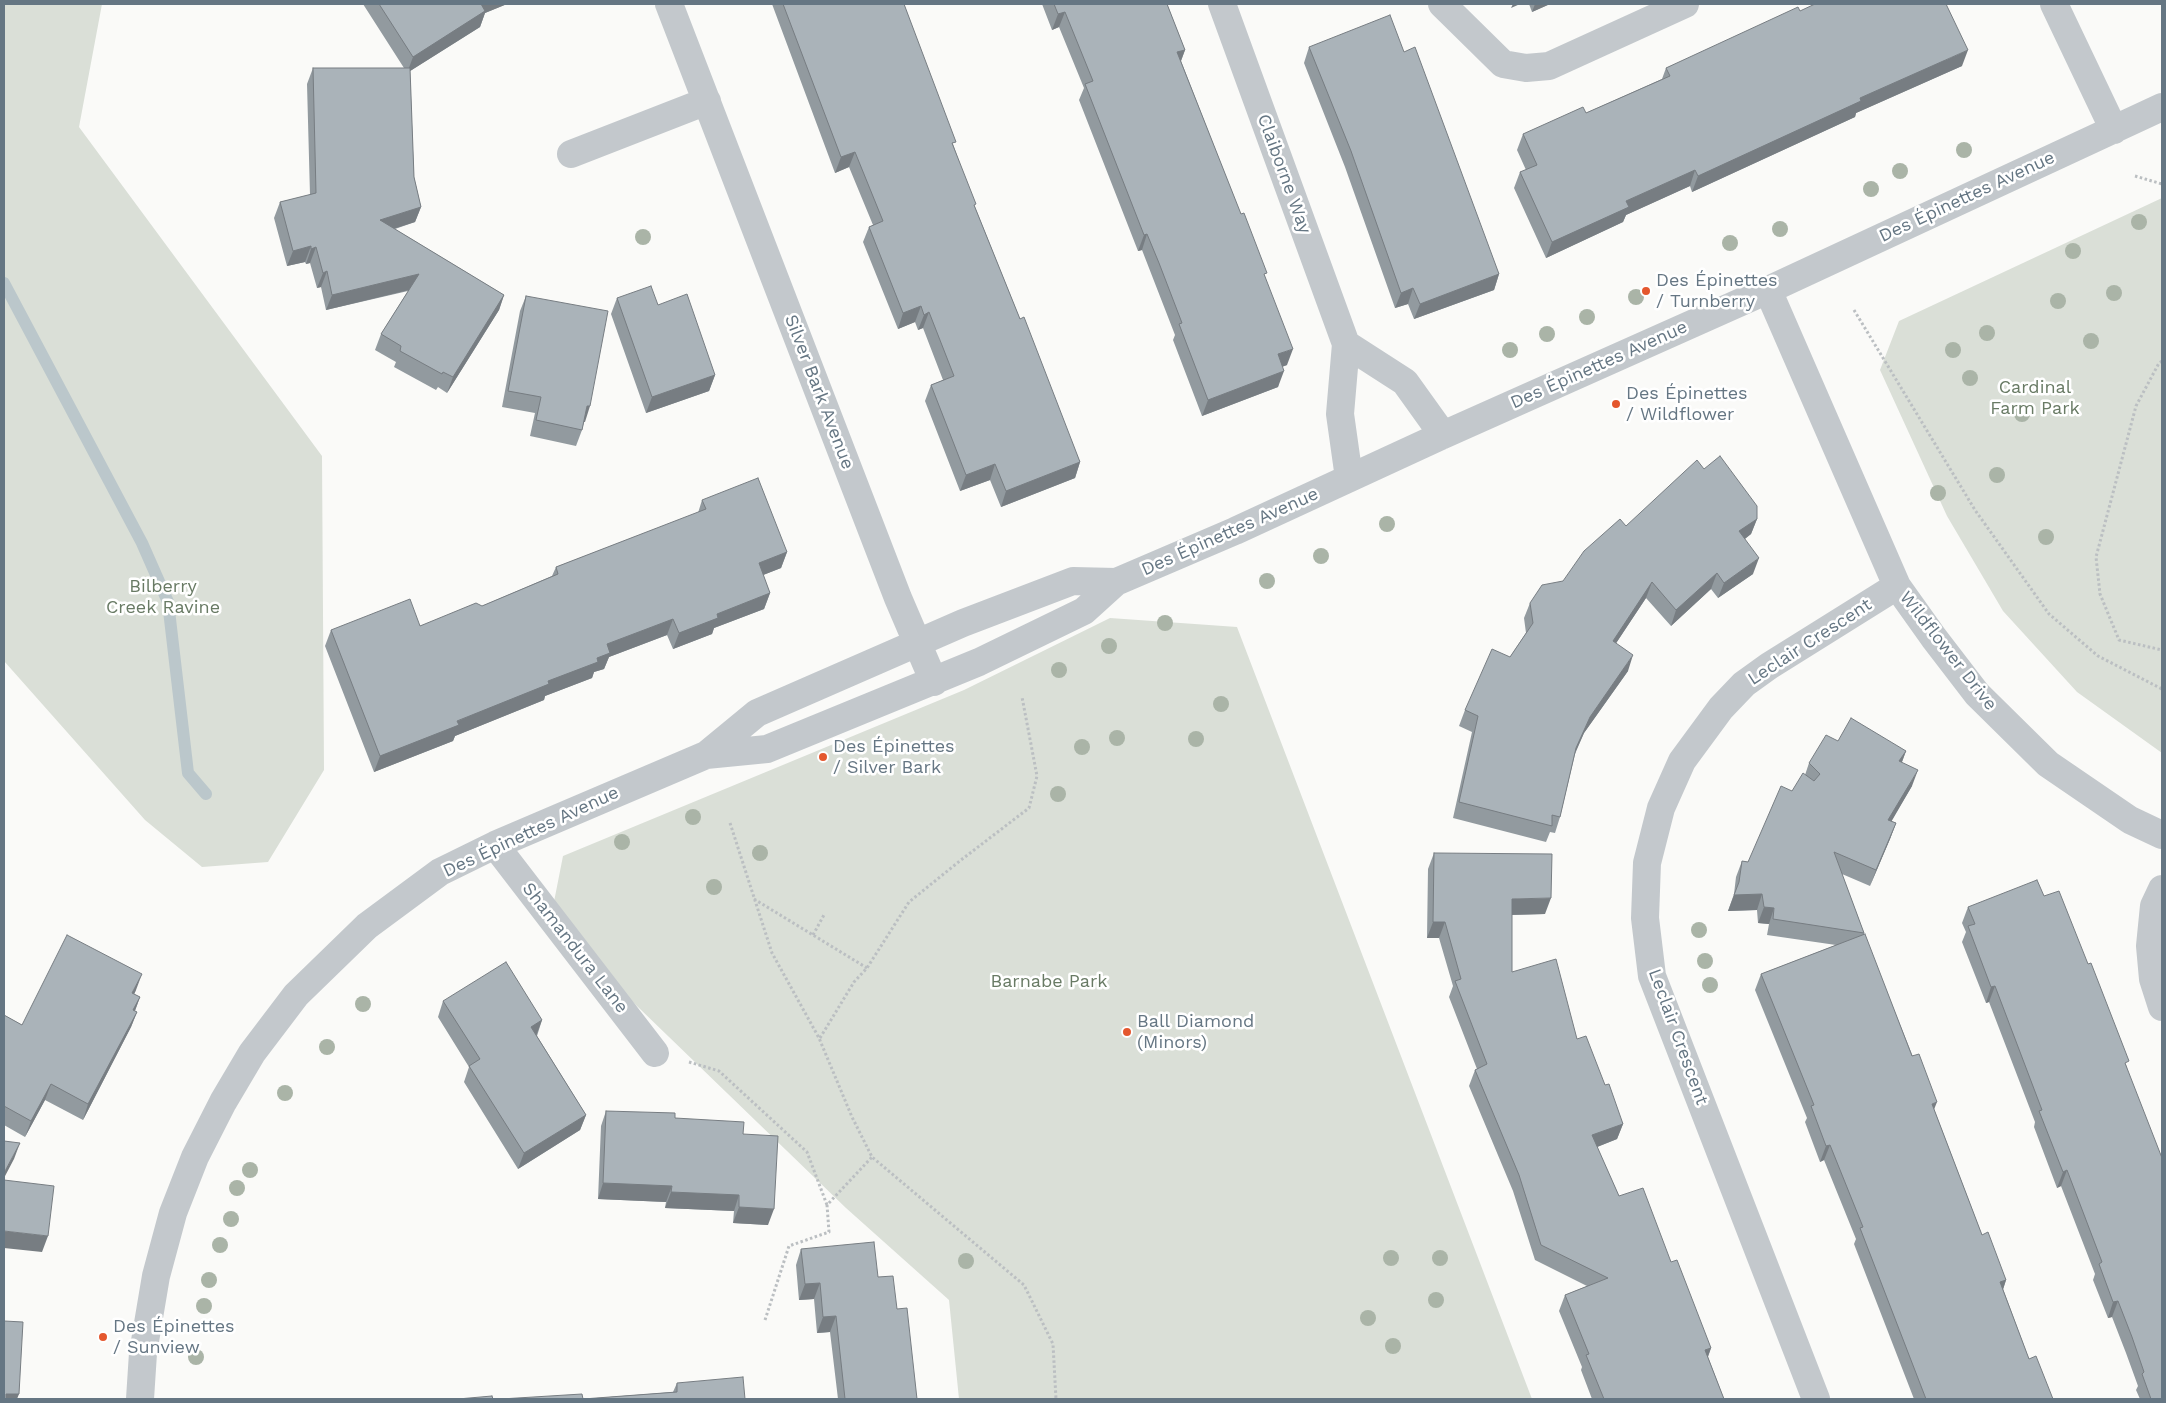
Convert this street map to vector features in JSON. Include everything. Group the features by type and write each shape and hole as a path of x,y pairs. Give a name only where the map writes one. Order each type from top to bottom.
{"street":[{"name":"Silver Bark Avenue","path":"669,4 898,598 934,682"},
{"name":"Claiborne Way","path":"1222,4 1346,344 1340,414 1349,478"},
{"path":"1442,4 1503,64 1526,68 1549,66 1685,4"},
{"path":"2054,4 2114,130"},
{"path":"571,154 706,101"},
{"name":"Des Épinettes Avenue","path":"706,754 767,749 934,682 1084,611 1116,582 1235,531 1443,435 1768,290 2162,107"},
{"name":"Wildflower Drive","path":"1768,290 1897,586 1934,638 1977,694 2048,764 2130,820 2162,835"},
{"path":"1346,344 1405,382 1443,435"},
{"name":"Des Épinettes Avenue","path":"140,1399 144,1353 156,1276 173,1213 195,1157 223,1102 252,1053 296,995 368,926 440,872 495,844 706,754 757,713 963,623 1073,581 1116,582"},
{"name":"Leclair Crescent","path":"1816,1399 1652,976 1645,918 1648,863 1661,808 1682,761 1721,708 1744,684 1769,666 1897,586"},
{"name":"Shamandura Lane","path":"495,844 655,1053"},
{"path":"2162,889 2154,906 2150,946 2153,979 2162,1007"}],"path":[{"path":"2135,176 2162,184"},
{"path":"1854,310 1976,510 2049,614 2098,656 2162,689"},
{"path":"2162,361 2159,363 2136,406 2096,557 2100,594 2119,640 2162,650"},
{"path":"819,1038 854,982 867,968 909,902 960,860 1029,808 1038,776 1022,697"},
{"path":"730,823 772,953 819,1038 852,1117 872,1157 1024,1284 1053,1344 1056,1399"},
{"path":"754,898 867,968"},
{"path":"813,935 825,913"},
{"path":"655,1053 719,1071 807,1152 827,1205 829,1232 789,1246 765,1320"},
{"path":"827,1205 872,1157"}],"green space":[{"name":"Bilberry Creek Ravine","path":"4,4 102,4 79,127 322,456 324,770 268,862 202,867 145,820 4,661"},
{"name":"Cardinal Farm Park","path":"2162,198 2162,753 2077,692 2003,611 1947,516 1880,370 1899,321"},
{"name":"Barnabe Park","path":"1110,618 1237,627 1532,1399 959,1399 949,1300 846,1208 550,922 563,856 964,690"}],"building":[{"path":"379,4 481,4 485,11 413,57"},
{"path":"783,4 904,4 956,142 952,143 976,204 974,205 1020,319 1024,317 1080,462 1006,491 995,464 966,475 931,385 954,376 929,312 924,315 921,306 903,313 869,227 883,221 855,152 841,157"},
{"path":"1054,4 1167,4 1185,50 1177,52 1241,214 1244,213 1267,273 1264,274 1293,349 1278,354 1284,371 1208,400 1179,324 1182,323 1159,263 1147,234 1144,235 1085,84 1093,81 1065,12 1058,14"},
{"path":"1815,4 1946,4 1968,50 1860,98 1861,101 1698,176 1695,170 1626,201 1629,207 1552,242 1520,172 1537,165 1523,134 1583,107 1586,113 1670,76 1666,68 1798,7 1800,11"},
{"path":"1390,15 1404,52 1415,47 1499,274 1420,304 1413,288 1401,293 1351,151 1309,47"},
{"path":"313,68 410,68 414,177 421,207 380,220 504,295 453,377 443,372 442,374 400,351 401,346 381,334 419,274 332,295 327,271 323,273 316,247 311,249 311,246 293,251 280,202 316,193"},
{"path":"651,286 658,305 687,294 715,375 652,397 617,298"},
{"path":"526,296 608,311 590,406 587,406 582,430 536,420 541,397 508,391"},
{"path":"1720,456 1757,506 1757,519 1739,531 1759,558 1724,583 1717,573 1676,610 1652,582 1613,641 1633,655 1590,717 1576,748 1560,817 1552,815 1552,826 1459,802 1478,716 1465,710 1492,649 1510,657 1533,623 1530,603 1542,585 1563,581 1584,551 1620,519 1626,526 1697,460 1704,469"},
{"path":"758,478 787,552 759,563 770,593 717,614 718,618 679,633 673,619 607,644 610,653 597,658 598,662 548,681 549,684 457,721 459,725 380,756 331,630 410,599 420,626 476,603 482,606 558,574 556,567 706,509 702,500"},
{"path":"1851,718 1906,751 1899,761 1918,770 1888,820 1896,823 1876,870 1834,852 1864,933 1773,919 1774,908 1764,907 1762,894 1734,895 1739,882 1742,861 1748,862 1781,786 1792,791 1803,773 1814,781 1820,774 1809,763 1826,735 1838,741"},
{"path":"1434,853 1552,854 1551,898 1512,899 1512,972 1556,959 1577,1039 1586,1036 1605,1085 1609,1084 1623,1124 1592,1135 1619,1196 1643,1188 1671,1262 1677,1260 1711,1348 1705,1350 1724,1399 1604,1399 1586,1355 1589,1354 1565,1295 1608,1278 1541,1245 1519,1175 1475,1070 1487,1064 1455,981 1461,979 1445,922 1433,922"},
{"path":"2037,880 2044,896 2059,891 2088,964 2091,963 2129,1061 2125,1063 2162,1158 2162,1399 2151,1399 2132,1337 2118,1301 2113,1302 2099,1264 2102,1262 2067,1170 2063,1172 2039,1111 2042,1110 1995,986 1991,987 1968,926 1975,924 1968,907"},
{"path":"1865,934 1912,1056 1919,1054 1937,1102 1932,1104 1982,1235 1988,1232 2006,1280 2000,1282 2029,1359 2036,1356 2053,1399 1926,1399 1860,1228 1863,1227 1830,1145 1826,1146 1811,1106 1814,1105 1761,974"},
{"path":"67,935 142,974 132,993 140,997 133,1010 137,1012 88,1104 51,1084 31,1121 4,1106 4,1015 22,1025"},
{"path":"506,962 542,1020 531,1027 586,1115 524,1153 469,1066 480,1059 443,1001"},
{"path":"606,1111 675,1113 675,1118 744,1122 743,1134 778,1136 774,1209 739,1207 739,1195 671,1192 672,1186 603,1183"},
{"path":"4,1141 20,1143 4,1173"},
{"path":"4,1180 54,1186 48,1236 4,1231"},
{"path":"874,1242 878,1277 893,1276 897,1309 907,1308 917,1399 845,1399 836,1316 823,1317 820,1283 805,1284 801,1249"},
{"path":"4,1321 23,1322 19,1394 6,1394 6,1399 4,1399"},
{"path":"743,1377 745,1399 583,1399 677,1392 677,1383"},
{"path":"582,1394 583,1399 501,1399"},
{"path":"492,1396 493,1399 458,1399"}],"waterway":[{"path":"4,283 142,543 168,602 188,773 206,794"}],"place":[{"name":"Des Épinettes / Turnberry","path":"1646,291"},
{"name":"Des Épinettes / Wildflower","path":"1616,404"},
{"name":"Des Épinettes / Silver Bark","path":"823,757"},
{"name":"Ball Diamond (Minors)","path":"1127,1032"},
{"name":"Des Épinettes / Sunview","path":"103,1337"}]}
